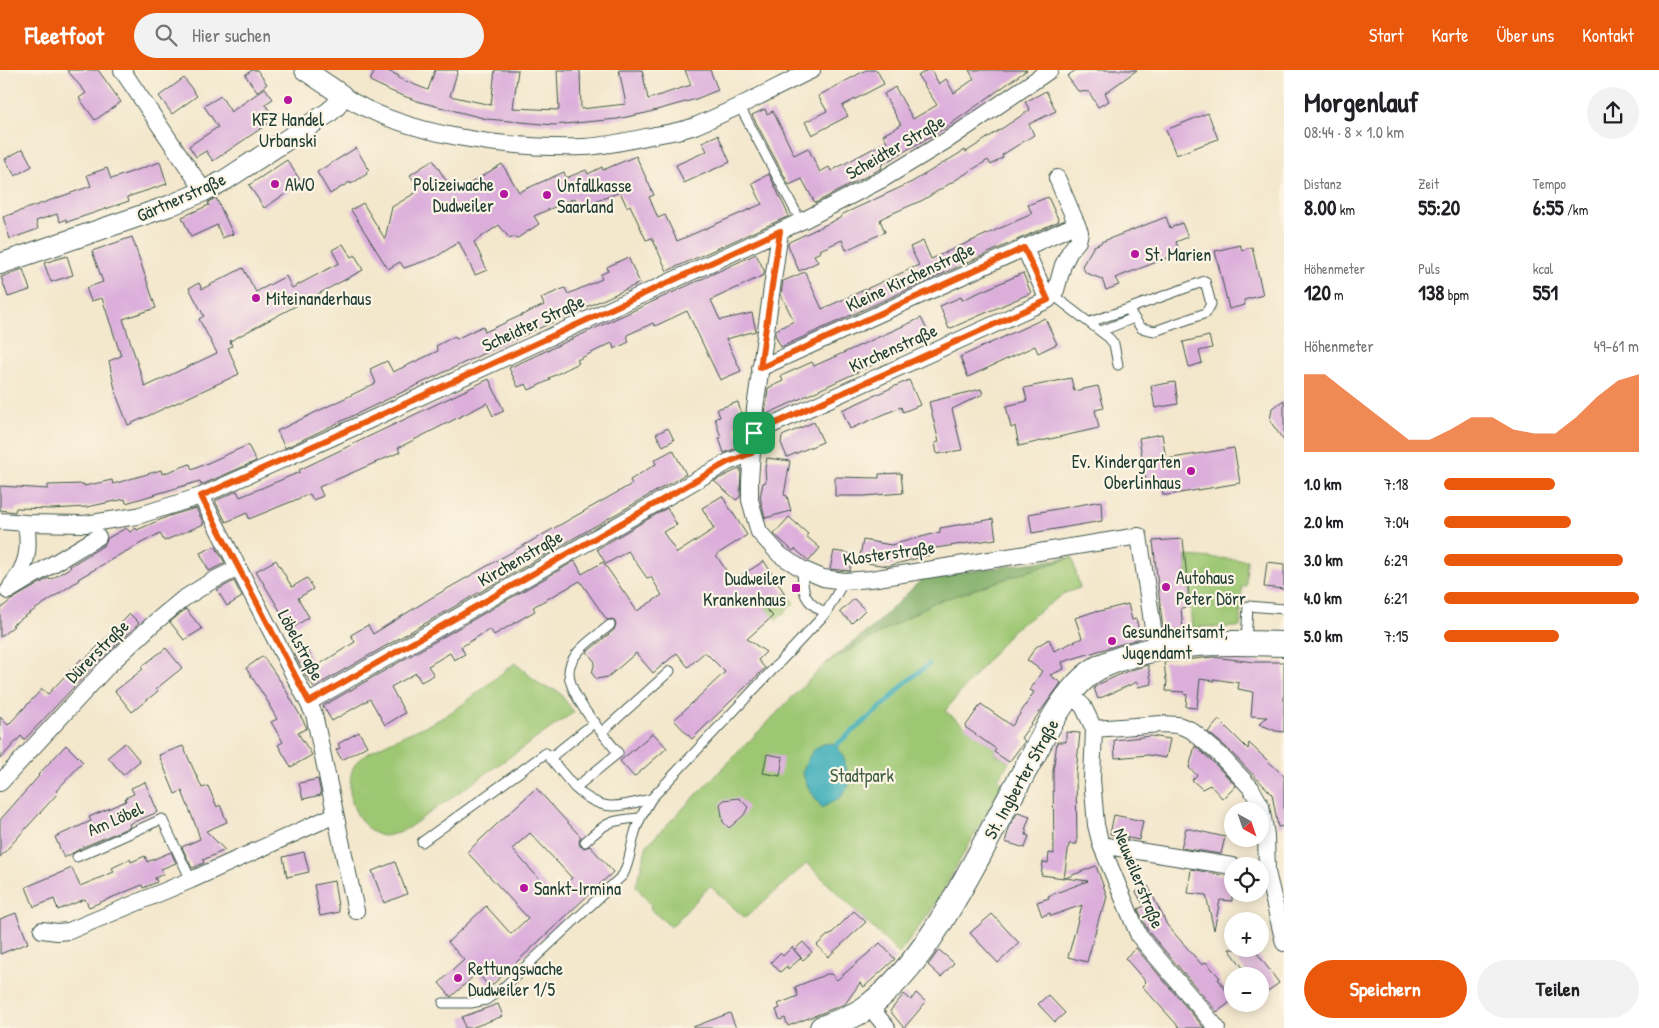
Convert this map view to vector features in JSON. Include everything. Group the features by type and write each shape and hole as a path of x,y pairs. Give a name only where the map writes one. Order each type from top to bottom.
{"main road":[{"name":"St. Ingberter Straße","path":"822,1028 868,1006 897,980 924,947 956,898 1044,734 1070,694 1083,679 1101,666 1156,648 1202,643 1284,644"}],"street":[{"path":"122,70 204,191"},
{"path":"305,70 358,106 419,127 477,141 531,147 586,147 636,140 690,127 812,70"},
{"name":"Scheidter Straße","path":"0,521 85,524 136,516 201,496 780,231 883,179 949,139 1050,70"},
{"name":"Gärtnerstraße","path":"1,261 169,206 204,191 328,113 336,106 342,95"},
{"path":"1051,298 1070,251 1078,240 1080,232 1057,178"},
{"name":"Kleine Kirchenstraße","path":"760,368 1077,224"},
{"name":"Klosterstraße","path":"780,231 755,408 750,500 759,532 780,555 802,570 823,578 844,581 1139,536 1156,648"},
{"path":"1024,248 1051,298"},
{"name":"Kirchenstraße","path":"754,433 1051,298"},
{"name":"Kirchenstraße","path":"309,702 728,462 752,453"},
{"name":"Löbelstraße","path":"201,496 314,714 356,911"},
{"path":"4,595 22,572 28,554 26,523"},
{"path":"4,595 98,537"},
{"name":"Dürerstraße","path":"0,783 107,667 154,623 183,599 210,582 238,568"},
{"name":"Neuweilerstraße","path":"1070,694 1083,706 1094,729 1092,779 1096,825 1102,845 1139,936 1218,1028"},
{"path":"1094,729 1161,724 1178,725 1191,730 1218,754 1251,788 1261,806 1266,834 1265,857"},
{"path":"42,930 69,931 191,880 335,815"},
{"path":"1102,845 1224,865"},
{"path":"1269,884 1284,943"},
{"path":"1273,895 1284,908"},
{"path":"868,1006 887,1028"}],"lane":[{"path":"739,105 796,212"},
{"path":"1090,322 1205,281 1211,304 1206,313 1155,331 1141,328 1128,309"},
{"path":"1051,298 1101,330 1114,344 1118,365"},
{"path":"1101,330 1134,318"},
{"path":"802,570 803,593 812,607 826,613"},
{"path":"443,1003 471,1003 486,1000 503,988 623,875 629,863 639,818 651,799 826,613 844,581"},
{"path":"1246,643 1248,606 1284,609"},
{"path":"575,788 618,753 572,689 569,679 570,664 575,655 610,625"},
{"path":"602,732 670,671"},
{"path":"550,758 595,722"},
{"path":"422,842 546,753 575,788 588,799 602,806 616,806 651,799"},
{"path":"585,842 605,824 617,820 639,818"},
{"name":"Am Löbel","path":"77,857 162,819 191,880"}],"green space":[{"path":"1185,556 1247,560 1246,586 1242,586 1240,627 1192,627"},
{"name":"Stadtpark","path":"1072,557 1080,588 1065,593 1013,630 945,711 996,749 994,753 1009,762 998,779 1003,782 996,797 931,911 899,954 807,863 745,918 710,886 671,927 650,909 651,905 636,886 647,845 825,664 933,603"},
{"path":"1072,557 933,603 825,664 874,626 923,578"},
{"path":"787,593 794,603 777,620 765,608"},
{"path":"515,663 542,686 558,691 574,712 408,828 384,836 370,830 358,815 350,794 352,771 358,761 380,746 445,716"}],"water":[{"path":"829,743 836,745 844,758 850,784 841,797 822,808 809,789 802,773 811,753 818,746"}],"building":[{"path":"67,70 98,70 121,102 95,120 79,98 86,93"},
{"path":"252,70 257,70 267,84 257,92 245,75"},
{"path":"375,70 386,70 399,76 398,78 428,90 435,70 458,70 450,96 491,105 495,70 518,70 513,108 559,110 557,70 580,70 581,109 626,104 619,70 642,70 648,99 691,85 685,70 710,70 718,90 696,99 646,113 617,119 554,125 487,119 420,102 370,81"},
{"path":"866,70 877,70 884,84 842,106 848,116 812,135 805,122 827,111 818,96"},
{"path":"927,70 931,70 939,84 946,79 954,93 974,79 969,70 1027,70 948,126 881,165 882,168 815,203 802,179 789,185 752,115 765,109 767,114 773,111 794,155 808,148 820,172 829,167 831,171 887,141 883,135 901,125 884,94 895,87 913,119 937,105 918,76"},
{"path":"1076,70 1137,70 1105,93 1109,101 1098,107 1089,92 1078,91 1067,76"},
{"path":"184,78 197,96 172,114 159,96"},
{"path":"265,88 273,99 265,104 275,119 213,161 206,151 196,157 189,146 218,127 204,106 221,96 231,112"},
{"path":"1046,91 1056,111 1029,124 1034,135 1002,155 1003,157 991,165 988,160 923,200 884,217 880,220 885,232 846,250 842,240 820,250 821,252 814,255 818,262 799,271 788,245 789,242 912,182 965,150 966,152 1030,110 1025,102"},
{"path":"1208,113 1218,139 1176,155 1166,130"},
{"path":"718,135 730,162 684,183 676,165 707,151 702,142"},
{"path":"356,148 369,170 366,172 367,174 330,194 317,172"},
{"path":"23,149 32,166 15,176 5,159"},
{"path":"636,156 654,195 649,197 658,218 665,215 677,241 762,204 752,183 769,174 789,216 667,271 652,238 646,240 630,205 627,207 620,192 579,208 575,198 534,216 539,224 516,239 514,236 510,239 499,225 474,242 487,270 475,275 459,242 436,257 404,268 400,262 388,269 351,210 363,203 385,239 392,207 420,190 410,175 433,160 454,193 502,164 519,192 564,172 566,178 586,170 588,174 602,167 603,170"},
{"name":"AWO","path":"287,160 302,183 264,208 249,185"},
{"path":"160,162 167,184 127,197 129,201 67,222 66,219 60,222 57,214 36,221 38,229 10,239 3,217 91,186 87,175 107,168 111,179"},
{"path":"1048,197 1059,221 781,347 775,335 776,330 794,321 781,295 783,281 805,272 822,309 919,265 910,247 923,241 931,259 1032,214 1028,205"},
{"path":"216,198 233,234 222,238 217,225 191,237 182,217 209,205 208,202"},
{"name":"St. Marien","path":"1166,217 1170,228 1182,223 1188,237 1176,242 1180,253 1115,278 1119,285 1106,290 1102,279 1086,273 1082,266 1094,246"},
{"path":"132,237 156,308 123,319 145,387 217,353 199,319 204,316 189,288 199,283 202,289 243,268 256,292 286,276 292,288 339,263 332,250 343,244 351,257 355,255 363,270 230,341 232,346 228,348 239,374 128,425 116,394 109,361 121,356 102,298 91,301 86,288 103,282 92,251"},
{"path":"1240,245 1242,250 1252,247 1263,295 1244,300 1245,305 1229,309 1215,251"},
{"path":"756,254 764,270 764,275 711,300 720,320 752,313 756,331 726,339 741,371 720,380 687,311 655,326 653,323 627,335 629,342 614,349 612,343 577,360 579,363 529,390 526,384 518,387 509,368"},
{"path":"67,256 73,275 51,282 44,263"},
{"path":"628,257 640,283 493,349 285,448 277,431 376,383 370,369 387,361 393,372 438,351 436,346 455,336 456,339 483,326 485,332 544,305 541,298 565,288 568,294 602,279 600,275 608,271 607,267"},
{"path":"23,269 30,290 8,297 1,277"},
{"path":"1023,273 1031,293 949,329 940,306 961,297 962,300"},
{"path":"921,318 931,338 765,415 768,388 783,381 781,376 812,362 814,366"},
{"path":"1045,318 1057,344 1038,353 1035,346 968,377 960,357"},
{"path":"1209,336 1212,348 1199,351 1202,363 1189,367 1183,342"},
{"path":"1071,378 1074,391 1098,386 1104,408 1095,410 1099,428 1019,446 1015,426 1011,428 1006,406 1027,401 1024,388"},
{"path":"489,379 504,411 493,416 487,403 398,448 400,452 319,487 323,496 313,500 310,494 249,519 247,513 226,522 215,501 237,491 240,497 300,472 299,470"},
{"path":"909,380 920,405 903,412 901,407 850,429 842,410"},
{"path":"1175,382 1178,404 1155,408 1151,386"},
{"path":"981,389 983,394 952,409 962,450 937,454 935,443 939,442 929,402"},
{"path":"1284,400 1284,441 1270,421 1272,408"},
{"path":"738,402 744,424 734,427 742,446 724,453 715,418 720,417 717,409"},
{"path":"814,422 823,442 787,457 781,443 782,436"},
{"path":"668,428 674,440 663,446 656,434"},
{"name":"Ev. Kindergarten Oberlinhaus","path":"1162,434 1166,459 1234,448 1240,483 1168,495 1163,495 1162,485 1147,487 1139,438"},
{"path":"248,445 256,461 201,485 200,481 126,503 125,499 87,507 52,509 16,508 15,512 0,510 0,486 48,489 48,485 84,484 84,486 112,480 113,484 161,470 162,474 190,464 192,470"},
{"path":"673,450 686,474 314,687 304,673 294,653 306,646 315,667 355,642 351,635 368,625 373,634 431,598 632,484 630,480 656,464 654,460"},
{"path":"767,458 790,461 784,495 787,496 791,511 765,518 760,497 763,483 766,482 765,468"},
{"path":"741,468 740,497 736,500 714,481"},
{"path":"901,473 903,493 835,496 835,477 879,478 879,474"},
{"path":"722,496 747,535 716,555 733,581 764,561 785,594 765,608 773,616 747,639 766,652 758,660 765,668 692,739 674,720 725,672 705,652 688,667 677,653 653,673 636,653 608,677 596,679 592,673 595,662 587,652 614,630 616,624 613,619 607,620 580,581 533,607 535,611 494,635 490,629 461,647 465,654 454,660 450,653 428,666 434,675 421,682 416,673 391,687 405,713 385,725 370,699 332,721 323,706 575,561 582,574 603,562 637,611 662,595 651,577 647,578 628,551 606,564 597,549 667,508 677,525 663,532 677,553 714,529 702,508"},
{"path":"1101,501 1102,521 1032,533 1029,514"},
{"path":"196,508 204,524 164,541 160,533 121,554 78,579 12,625 14,626 0,637 0,609 11,600 71,567 103,546 108,538 126,528 130,532 136,528 137,530 169,516"},
{"path":"789,517 820,548 809,561 795,549 793,551 774,534"},
{"path":"993,519 996,539 929,549 930,555 888,566 859,562 863,540 891,545 940,532 940,528"},
{"path":"1183,539 1190,607 1181,608 1183,629 1163,630 1153,541"},
{"path":"215,546 225,563 209,571 200,553"},
{"path":"834,551 853,554 850,571 830,569"},
{"path":"276,560 292,587 307,578 313,589 298,598 309,617 291,629 256,571"},
{"path":"1267,562 1284,564 1284,589 1264,587"},
{"path":"234,581 242,597 227,606 217,590"},
{"path":"854,599 865,610 852,623 840,612"},
{"path":"1128,604 1132,620 1136,619 1141,638 1062,662 1064,669 1050,675 1061,683 1021,738 1025,741 1009,762 994,752 996,749 965,727 981,704 1012,726 1034,692 1030,690 1042,671 1027,660 1036,647 1049,639 1054,651 1082,638 1075,618"},
{"path":"186,609 202,629 184,640 170,622"},
{"path":"130,614 139,623 91,669 24,740 21,736 0,759 0,717 8,725 42,689 48,694 81,659 83,661"},
{"path":"166,648 182,668 132,712 115,691 143,669 141,667"},
{"path":"263,656 283,685 307,728 298,733 312,755 291,767 278,745 283,742 271,722 277,719 246,668"},
{"path":"1213,657 1254,662 1284,662 1284,732 1259,724 1267,717 1251,716 1253,692 1238,689 1239,683 1200,679 1197,708 1186,707 1187,695 1184,692 1166,691 1167,680 1164,662"},
{"path":"1148,665 1152,684 1138,687 1137,682 1098,699 1094,688 1099,684 1128,671"},
{"path":"1219,720 1248,749 1249,743 1284,776 1284,826 1278,827 1272,794 1226,747 1208,732"},
{"path":"359,732 367,746 342,760 336,750 340,748 338,744"},
{"path":"1066,732 1080,733 1076,773 1077,844 1069,844 1064,878 1041,875 1043,862 1048,863 1049,853 1054,854 1053,772 1057,742 1066,742"},
{"path":"653,733 667,748 634,777 620,761"},
{"path":"1151,736 1170,739 1166,758 1148,755 1115,758 1114,740"},
{"path":"125,743 140,761 123,775 108,757"},
{"path":"66,745 83,762 56,791 58,793 0,857 0,820"},
{"path":"183,746 202,788 208,786 217,807 220,805 227,822 206,831 225,850 203,860 204,863 192,868 182,847 200,839 182,791 175,794 159,755"},
{"path":"1195,746 1236,786 1223,799 1210,785 1202,789 1192,780 1197,775 1189,768"},
{"path":"767,754 783,757 780,776 763,773"},
{"path":"318,779 321,795 303,799 299,783"},
{"path":"145,782 158,812 129,824 130,827 83,847 64,858 55,837 91,821 89,817 126,801 125,798 134,794 131,788"},
{"name":"Sankt-Irmina","path":"536,788 581,837 579,841 580,846 584,848 590,846 613,872 490,987 477,973 451,997 439,983 464,960 448,942 486,906 511,934 528,918 467,852","holes":["530,833 572,878 554,895 512,849"]},
{"path":"739,798 748,807 744,815 729,828 723,822 720,804 724,800"},
{"path":"1018,812 1030,816 1025,830 1027,831 1026,835 1029,836 1025,848 1005,842 1010,825"},
{"path":"1114,815 1143,821 1139,840 1110,834"},
{"path":"1186,828 1224,837 1221,854 1181,848"},
{"path":"171,852 176,863 161,869 163,874 155,878 157,882 143,888 142,885 89,907 85,899 58,910 54,899 34,907 26,887 72,868 80,886 114,872 112,868 130,859 131,862 145,856 147,862"},
{"path":"304,852 309,872 287,877 283,857"},
{"path":"395,862 407,894 384,903 372,871"},
{"path":"1096,866 1107,896 1087,962 1068,957 1082,905 1051,916 1050,913 1042,916 1037,902 1088,881 1065,878"},
{"path":"1191,869 1224,876 1224,900 1220,900 1214,930 1206,895 1188,893"},
{"path":"334,881 339,912 320,916 314,885"},
{"path":"1148,886 1167,925 1202,965 1206,962 1220,978 1218,979 1224,988 1224,1007 1217,1012 1148,931 1138,909 1144,906 1136,892"},
{"path":"854,911 866,922 828,957 817,945"},
{"path":"16,913 28,943 0,954 0,919"},
{"path":"992,914 1019,943 998,963 970,933"},
{"path":"803,942 812,952 803,960 794,950"},
{"path":"880,943 895,959 864,987 860,983 845,1004 788,1026 785,1018 780,1020 776,1010 780,1008 778,1004 798,996 795,987 827,974 831,974 837,980"},
{"path":"792,947 801,958 788,969 787,966 780,972 771,962 780,953 783,956"},
{"path":"1136,948 1204,1028 1180,1028 1142,986 1146,982 1125,958"},
{"path":"939,950 954,963 941,977 928,965"},
{"path":"1235,957 1260,957 1267,967 1242,967"},
{"path":"1269,969 1279,983 1269,990"},
{"path":"916,993 926,1002 904,1028 890,1011 904,994 911,1000"},
{"path":"1048,995 1065,1013 1055,1022 1038,1004"},
{"path":"498,1004 503,1016 471,1028 465,1028 462,1017"},
{"path":"730,1013 736,1028 693,1028 693,1027"}],"waterway":[{"path":"836,745 929,664"}],"place":[{"name":"KFZ Handel Urbanski","path":"288,100"},
{"name":"AWO","path":"275,184"},
{"name":"Polizeiwache Dudweiler","path":"504,194"},
{"name":"Unfallkasse Saarland","path":"547,195"},
{"name":"St. Marien","path":"1135,254"},
{"name":"Miteinanderhaus","path":"256,298"},
{"name":"Ev. Kindergarten Oberlinhaus","path":"1191,471"},
{"name":"Autohaus Peter Dörr","path":"1166,587"},
{"name":"Dudweiler Krankenhaus","path":"796,588"},
{"name":"Gesundheitsamt, Jugendamt","path":"1112,641"},
{"name":"Sankt-Irmina","path":"524,888"},
{"name":"Rettungswache Dudweiler 1/5","path":"458,978"}],"route":[{"path":"780,231 760,368 1024,248 1048,300 754,433 752,453 728,462 309,702 201,496 780,231"}]}
